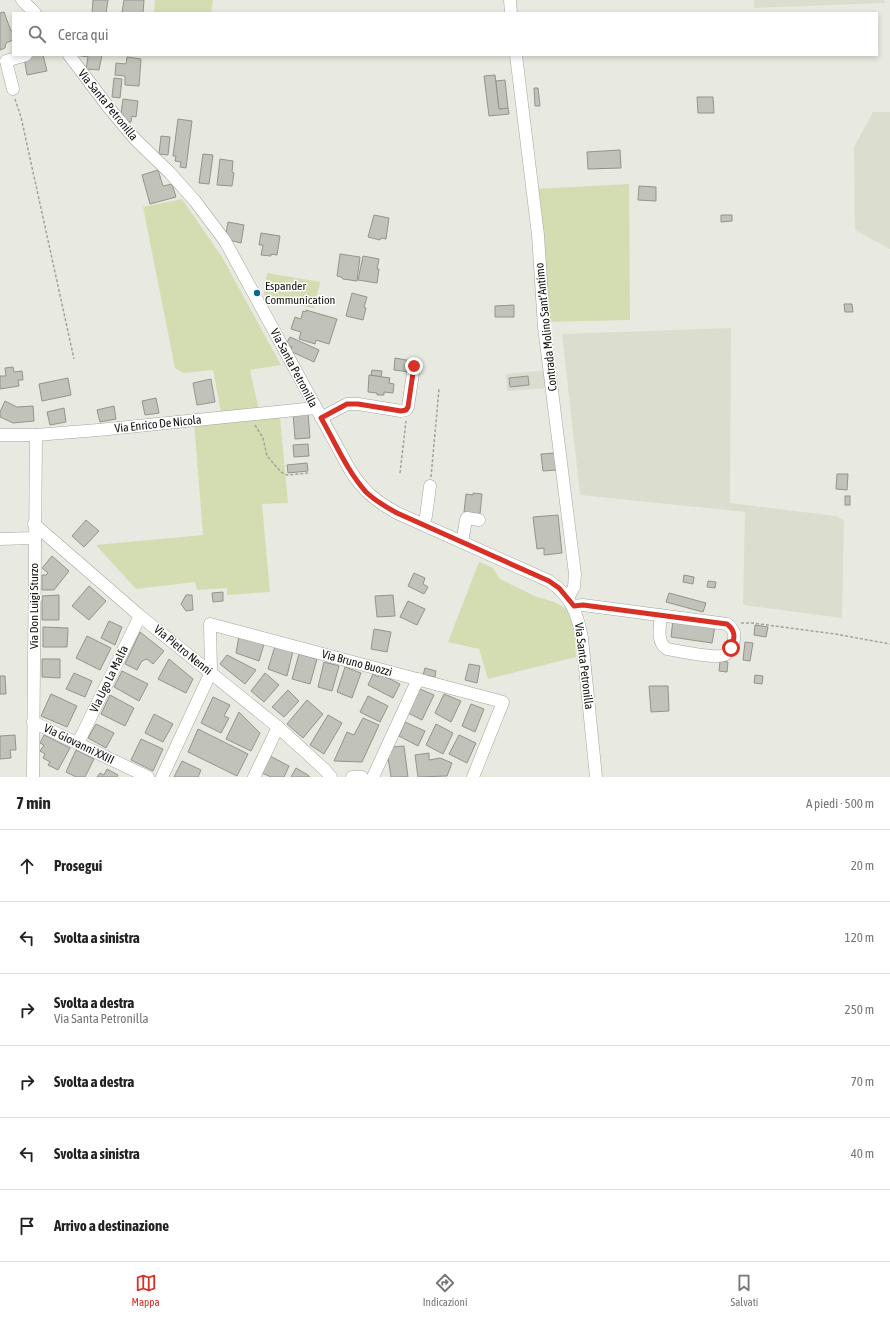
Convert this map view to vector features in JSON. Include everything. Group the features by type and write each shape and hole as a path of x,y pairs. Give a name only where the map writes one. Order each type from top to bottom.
{"street":[{"path":"22,0 34,12"},
{"path":"510,0 511,12"},
{"path":"2,60 12,52"},
{"path":"2,60 21,56"},
{"name":"Via Santa Petronilla","path":"70,56 109,108 135,139 170,174 194,201 225,241 350,470 358,483 367,493 381,504 549,581 559,588 571,602 579,622 582,638 596,777"},
{"name":"Contrada Molino Sant'Antimo","path":"516,56 538,235 544,327 575,574 571,602"},
{"path":"2,60 13,89"},
{"path":"318,413 347,404 358,404 401,411 406,410 408,407 414,366"},
{"name":"Via Enrico De Nicola","path":"0,435 36,435 246,415 318,413"},
{"name":"Via Don Luigi Sturzo","path":"33,777 34,524 36,435"},
{"path":"423,524 426,516 430,486"},
{"path":"462,542 467,518 479,520"},
{"name":"Via Pietro Nenni","path":"34,524 140,616 278,727 331,777"},
{"path":"0,539 34,538"},
{"path":"571,602 583,605 661,615 727,624 734,632 734,639 728,653 719,657 664,648 659,634 661,615"},
{"name":"Via Ugo La Malfa","path":"78,743 140,616"},
{"name":"Via Bruno Buozzi","path":"211,672 210,624 503,702 473,777"},
{"path":"162,777 211,672"},
{"path":"372,777 418,679"},
{"name":"Via Giovanni XXIII","path":"33,722 148,777"},
{"path":"254,777 278,727"},
{"path":"352,777 362,777"}],"path":[{"path":"13,89 74,359"},
{"path":"430,486 439,389"},
{"path":"400,473 407,414 406,410"},
{"path":"246,415 253,421 263,438 268,456 281,472 288,475 308,473"},
{"path":"727,624 752,623 835,634 890,644"}],"shaded area":[{"path":"754,0 884,0 885,3 754,8"},
{"path":"873,112 890,112 890,249 855,230 854,147"},
{"path":"731,328 730,503 836,516 844,520 842,618 743,605 745,512 580,495 562,334"},
{"path":"547,370 549,388 507,391 506,374"}],"green space":[{"path":"155,0 213,0 211,12 154,12"},
{"path":"629,184 630,320 546,322 535,189"},
{"path":"182,199 222,257 281,365 250,370 259,410 221,412 213,370 183,373 175,368 143,207"},
{"path":"267,273 320,282 314,308 268,300 264,294"},
{"path":"280,417 288,503 262,504 270,592 227,595 227,588 197,590 195,582 136,589 96,545 203,535 194,422"},
{"path":"479,562 493,568 500,579 537,597 554,602 567,609 574,630 576,657 488,679 479,649 448,642"}],"building":[{"path":"93,0 108,0 106,12 92,12"},
{"path":"124,0 144,0 143,12 122,12"},
{"path":"4,12 12,30 12,40 6,43 5,48 0,50 0,13"},
{"path":"43,56 47,71 27,75 24,57"},
{"path":"82,56 102,56 99,70 86,69 88,57"},
{"path":"127,57 141,59 139,86 125,85 125,76 115,75 116,63 126,64"},
{"path":"495,75 499,109 508,108 509,114 489,116 484,76"},
{"path":"114,78 122,79 120,98 112,97"},
{"path":"505,80 508,108 499,109 496,81"},
{"path":"534,88 538,88 540,106 535,106"},
{"path":"697,97 713,97 714,113 698,113"},
{"path":"123,99 138,101 136,117 132,116 131,122 123,121 123,114 121,114"},
{"path":"178,119 192,121 186,168 180,167 181,162 175,161 176,156 173,156"},
{"path":"161,136 170,137 168,155 159,154"},
{"path":"620,150 621,168 588,169 587,152"},
{"path":"203,154 213,155 209,184 199,183"},
{"path":"220,159 233,161 232,172 234,173 232,186 217,185"},
{"path":"158,170 163,186 172,184 176,197 150,204 142,175"},
{"path":"639,186 656,187 656,201 638,200"},
{"path":"374,215 389,218 386,239 381,238 380,240 368,237"},
{"path":"721,215 732,215 732,221 721,222"},
{"path":"228,222 244,225 241,243 225,239"},
{"path":"261,233 280,236 277,255 261,255 263,245 259,245"},
{"path":"340,254 360,257 357,281 343,279 337,276"},
{"path":"363,256 379,259 377,283 358,280"},
{"path":"352,293 367,297 364,307 366,308 363,320 346,316"},
{"path":"844,304 852,304 853,312 845,312"},
{"path":"514,305 514,317 495,317 495,306"},
{"path":"306,310 337,319 329,344 316,340 315,344 299,339 301,332 291,329 295,317 301,319 303,311 306,312"},
{"path":"290,337 319,350 314,362 290,351 292,347 286,344"},
{"path":"395,358 412,361 410,372 394,370"},
{"path":"13,367 14,372 22,371 23,380 18,380 19,386 0,389 0,376 6,376 5,368"},
{"path":"372,370 382,371 381,377 371,375"},
{"path":"369,375 390,378 389,383 394,384 393,393 384,392 384,395 377,395 377,393 368,392"},
{"path":"528,376 529,385 510,387 509,378"},
{"path":"68,378 71,395 42,401 39,384"},
{"path":"211,379 215,402 197,405 193,383"},
{"path":"156,398 159,413 145,415 142,401"},
{"path":"5,401 17,407 33,406 34,421 13,423 0,417 0,412"},
{"path":"114,406 116,419 100,422 97,410"},
{"path":"64,408 66,422 50,425 47,412"},
{"path":"308,413 310,438 295,439 293,414"},
{"path":"308,444 309,456 294,457 293,445"},
{"path":"555,453 556,470 543,471 541,454"},
{"path":"307,463 308,471 288,473 287,465"},
{"path":"837,474 848,474 847,490 836,489"},
{"path":"473,493 482,494 480,514 464,512 466,494 473,495"},
{"path":"845,496 850,496 850,505 845,505"},
{"path":"558,515 562,553 544,555 544,548 537,549 533,517"},
{"path":"86,520 99,531 84,547 72,536"},
{"path":"52,556 69,571 54,590 42,590 42,575 46,575 48,573 42,568"},
{"path":"414,573 425,578 423,584 428,587 424,594 408,586"},
{"path":"684,575 694,577 693,584 683,582"},
{"path":"708,581 716,582 715,588 707,587"},
{"path":"89,586 106,601 89,620 72,606"},
{"path":"223,592 223,601 213,602 212,593"},
{"path":"669,593 706,603 703,612 666,602"},
{"path":"59,595 59,620 42,620 42,596"},
{"path":"186,595 192,595 193,610 186,611 181,604"},
{"path":"393,595 395,616 377,617 375,596"},
{"path":"408,601 425,609 417,625 400,617"},
{"path":"673,620 715,626 712,643 671,637"},
{"path":"109,621 122,627 115,645 101,638"},
{"path":"755,625 768,627 766,637 754,635"},
{"path":"43,627 68,628 67,647 43,647"},
{"path":"374,629 391,632 387,652 371,649"},
{"path":"140,632 164,651 153,664 147,659 142,661 137,670 125,664"},
{"path":"87,636 111,648 100,670 76,658"},
{"path":"239,636 264,644 259,661 236,653"},
{"path":"745,642 753,643 750,661 743,660"},
{"path":"275,646 293,651 287,676 268,669"},
{"path":"299,654 317,659 310,684 292,679"},
{"path":"227,655 256,670 245,684 220,664"},
{"path":"42,659 60,659 60,678 42,677"},
{"path":"169,659 193,679 186,693 158,679"},
{"path":"720,661 728,662 727,672 719,671"},
{"path":"324,662 339,666 332,691 318,687"},
{"path":"469,664 480,666 477,683 465,680"},
{"path":"345,667 361,673 352,698 337,692"},
{"path":"425,668 436,671 435,677 423,675"},
{"path":"122,671 148,684 139,701 114,687"},
{"path":"74,673 92,681 85,697 66,689"},
{"path":"265,673 279,685 264,702 251,691"},
{"path":"373,674 378,677 380,674 400,684 393,698 368,685"},
{"path":"755,675 763,676 762,684 754,683"},
{"path":"0,676 5,676 6,694 0,694"},
{"path":"649,686 668,686 669,711 651,712"},
{"path":"420,689 434,695 422,720 408,713"},
{"path":"288,690 299,701 284,717 272,707"},
{"path":"51,694 77,706 67,727 41,716"},
{"path":"444,694 461,701 451,722 435,713"},
{"path":"110,695 134,708 125,726 101,714"},
{"path":"368,696 388,706 380,722 360,712"},
{"path":"213,697 230,705 224,716 229,718 221,733 201,723"},
{"path":"307,700 323,714 303,738 287,724"},
{"path":"471,704 484,709 475,732 462,726"},
{"path":"239,712 260,733 251,751 226,739"},
{"path":"154,714 173,724 163,742 145,733"},
{"path":"328,715 342,723 324,754 310,745"},
{"path":"363,718 379,725 362,762 334,761 347,732 354,735"},
{"path":"405,722 425,731 418,746 399,736"},
{"path":"96,724 114,733 106,748 88,738"},
{"path":"436,724 453,733 443,754 426,745"},
{"path":"198,729 248,754 237,776 188,752"},
{"path":"15,735 16,750 10,750 11,758 0,759 0,736"},
{"path":"44,735 70,748 58,770 48,765 50,762 43,758 45,754 40,751 44,745 40,743"},
{"path":"459,735 476,743 467,763 449,754"},
{"path":"141,739 163,749 153,771 131,760"},
{"path":"404,746 408,777 391,777 388,757 392,747"},
{"path":"76,750 94,759 85,777 76,777 66,772"},
{"path":"429,753 429,760 440,758 452,763 447,776 418,777 415,755"},
{"path":"270,756 289,766 284,777 271,777 262,773"},
{"path":"182,761 201,770 198,777 174,777"},
{"path":"296,768 308,775 310,777 291,777"},
{"path":"107,769 118,775 117,777 97,777 100,773 104,775"}],"place":[{"name":"Espander Communication","path":"257,293"}],"route":[{"path":"414,366 408,407 406,410 401,411 358,404 347,404 321,418 350,470 358,483 367,493 381,504 397,513 514,564 549,581 559,588 574,606 583,605 727,624 734,632 734,639 731,648"}]}
